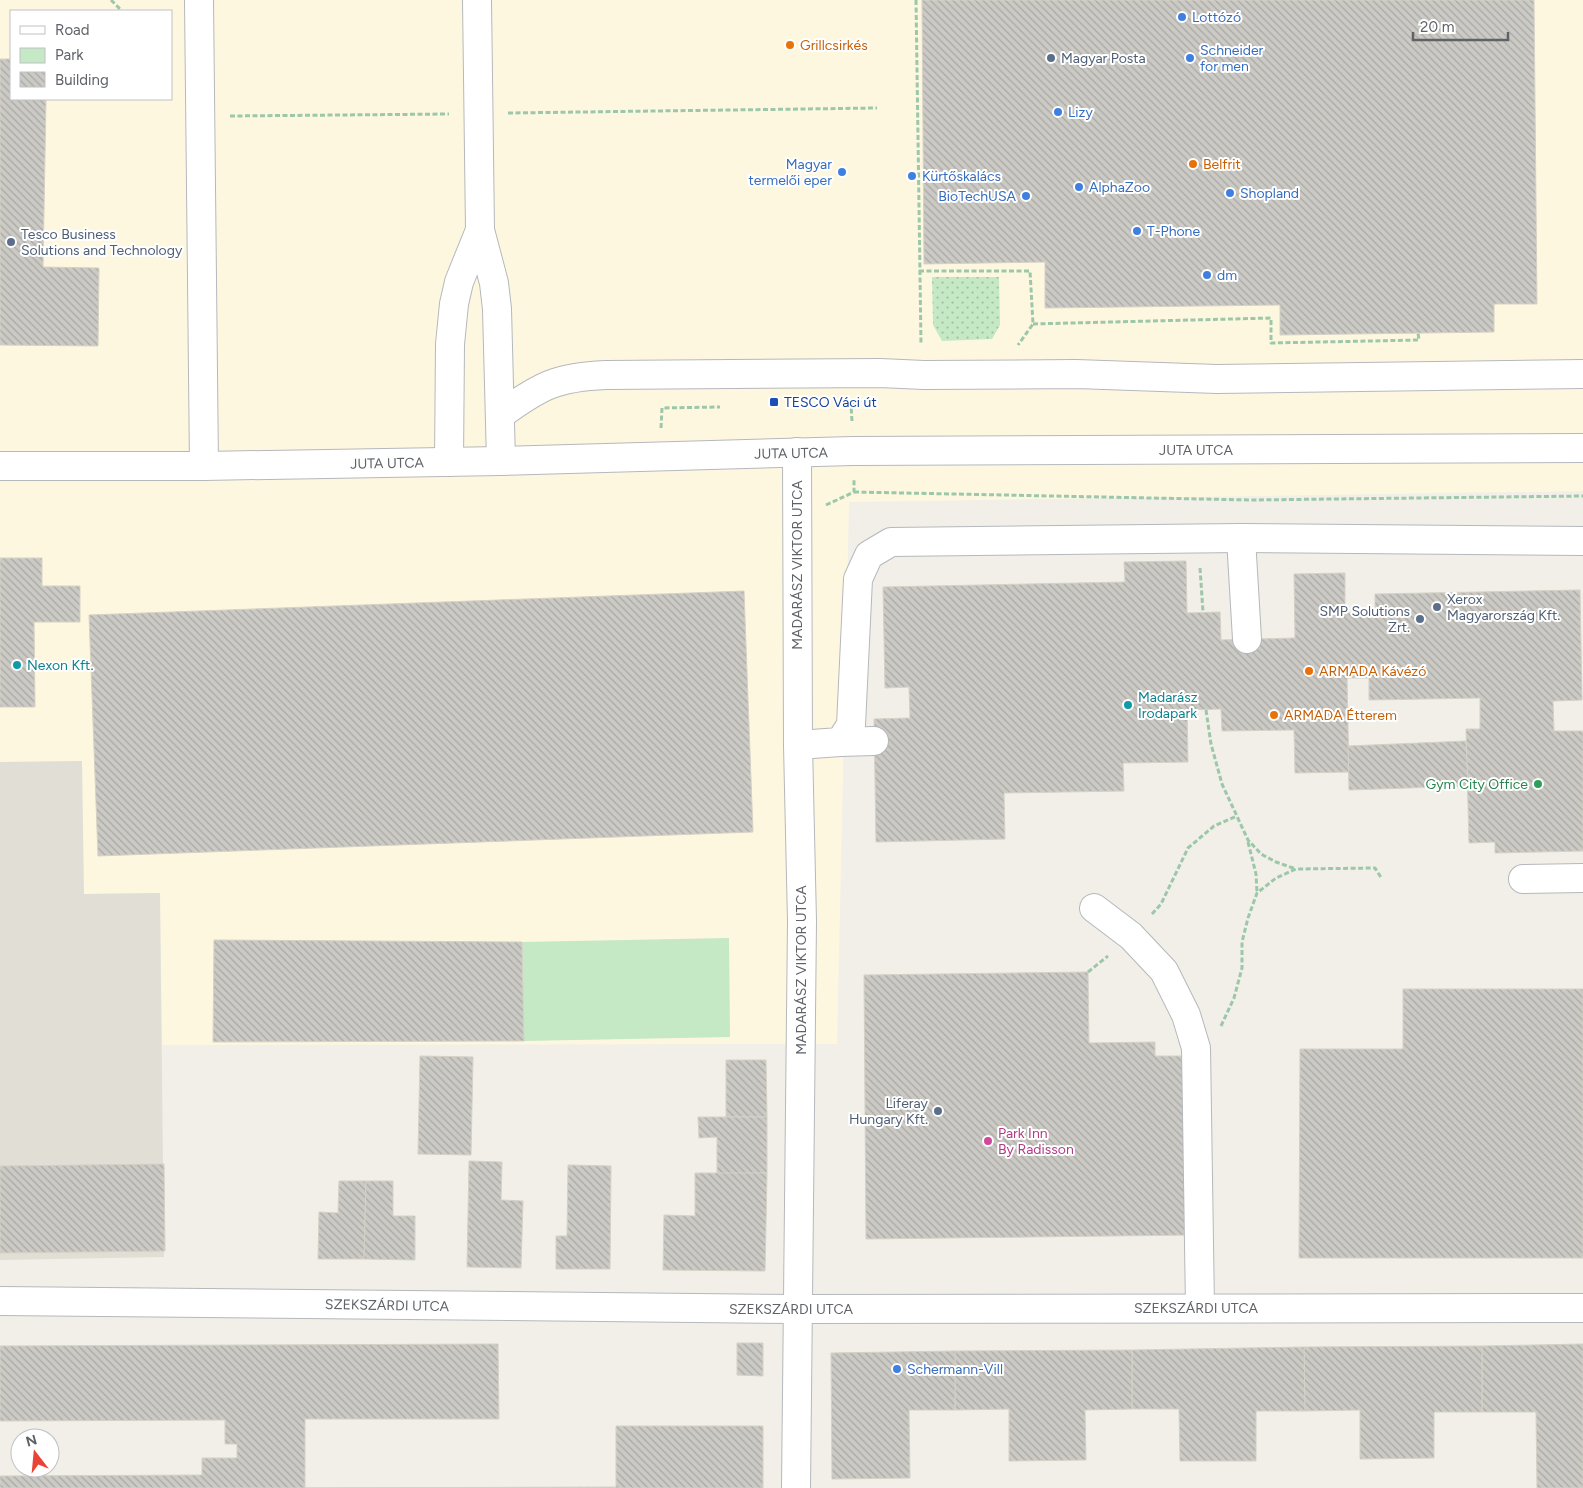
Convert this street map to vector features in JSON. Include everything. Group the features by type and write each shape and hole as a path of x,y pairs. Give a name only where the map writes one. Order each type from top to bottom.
{"street":[{"path":"199,0 204,466"},
{"path":"478,0 480,230 494,283 497,309 501,461"},
{"path":"449,462 450,344 454,304 459,282 480,230"},
{"path":"500,415 538,389 554,382 579,377 616,375 1076,374 1217,380 1583,374"},
{"name":"JUTA UTCA","path":"0,466 204,466 449,462 853,451 1583,448"},
{"name":"MADARÁSZ VIKTOR UTCA","path":"796,452 798,744 802,931 796,1488"},
{"path":"840,742 851,725 858,579 869,555 891,542 1241,538 1583,541"},
{"path":"1241,538 1247,639"},
{"path":"798,744 874,741"},
{"path":"1524,879 1583,878"},
{"path":"1094,908 1131,936 1164,971 1186,1015 1196,1048 1200,1308"},
{"name":"SZEKSZÁRDI UTCA","path":"0,1301 798,1309 1583,1308"}],"path":[{"path":"111,0 121,10"},
{"path":"916,0 921,350"},
{"path":"200,116 877,108"},
{"path":"917,124 923,124"},
{"path":"919,271 1030,270 1033,324 1018,346"},
{"path":"1033,324 1271,318 1271,343 1419,340 1418,333"},
{"path":"854,492 851,404 860,404"},
{"path":"652,430 661,430 662,408 722,407"},
{"path":"824,511 826,505 854,492 1251,500 1583,496"},
{"path":"1198,539 1203,612"},
{"path":"1196,1048 1220,1026 1234,998 1242,968 1242,942 1257,893 1256,874 1248,840 1222,784 1211,744 1206,710"},
{"path":"1088,972 1131,936 1161,904 1188,848 1214,826 1237,816"},
{"path":"1248,840 1261,854 1296,869 1375,868 1382,879"},
{"path":"1257,893 1276,878 1296,869"}],"shaded area":[{"path":"0,0 1583,0 1583,491 849,502 837,1044 162,1045 160,893 83,894 82,761 0,762"},
{"path":"82,761 84,894 160,893 164,1257 0,1260 0,762"}],"green space":[{"path":"932,277 999,277 1000,325 992,339 942,341 933,325"},
{"path":"729,938 730,1037 524,1041 522,942"}],"building":[{"name":"Shopland","path":"922,0 1534,0 1537,304 1494,304 1494,332 1280,335 1280,305 1045,308 1045,262 924,264"},
{"path":"0,59 10,59 10,100 46,100 43,267 99,268 98,346 0,345"},
{"name":"Nexon Kft.","path":"0,558 42,558 42,586 80,586 80,622 34,622 35,707 0,707"},
{"name":"Madarász Irodapark","path":"1186,561 1187,613 1220,612 1221,640 1295,638 1294,574 1345,573 1345,613 1375,613 1375,594 1580,590 1582,700 1553,701 1554,731 1583,731 1583,851 1495,853 1495,842 1469,843 1466,729 1480,729 1480,698 1369,700 1369,678 1347,678 1349,772 1295,773 1294,730 1222,731 1221,709 1187,710 1188,762 1123,763 1124,791 1004,793 1005,839 876,842 874,719 910,718 909,687 885,688 883,587 1125,582 1124,562"},
{"path":"744,591 753,832 98,856 89,615"},
{"path":"1466,741 1468,786 1349,790 1348,746"},
{"path":"214,940 522,942 524,1041 213,1042"},
{"path":"1088,972 1089,1043 1155,1042 1155,1056 1190,1056 1192,1235 866,1239 864,975"},
{"path":"1403,989 1583,989 1583,1258 1299,1258 1300,1049 1403,1049"},
{"path":"420,1056 473,1057 471,1155 418,1154"},
{"path":"726,1060 766,1060 767,1117 726,1117"},
{"path":"698,1117 767,1117 767,1173 717,1174 717,1137 699,1138"},
{"path":"469,1161 502,1162 501,1200 523,1201 521,1268 467,1267"},
{"path":"164,1164 165,1251 0,1253 0,1166"},
{"path":"568,1165 611,1166 610,1269 556,1269 556,1236 567,1236"},
{"path":"695,1173 767,1173 765,1271 663,1270 664,1215 695,1216"},
{"path":"339,1181 366,1181 364,1259 318,1259 319,1212 338,1213"},
{"path":"366,1181 393,1181 393,1216 415,1216 415,1260 364,1259"},
{"path":"737,1343 763,1343 763,1376 737,1375"},
{"path":"498,1344 499,1419 305,1419 305,1488 0,1488 0,1476 10,1476 10,1478 60,1478 60,1476 202,1475 202,1458 237,1458 237,1444 225,1444 225,1420 0,1421 0,1346"},
{"path":"1583,1344 1583,1488 1537,1488 1536,1412 1482,1412 1482,1346"},
{"path":"1482,1346 1482,1412 1434,1412 1434,1458 1360,1459 1360,1410 1305,1411 1304,1347"},
{"path":"1304,1347 1305,1411 1256,1411 1256,1461 1180,1461 1179,1409 1132,1409 1132,1350"},
{"path":"1132,1350 1132,1409 1085,1410 1086,1460 1009,1461 1009,1409 955,1410 955,1351"},
{"path":"955,1351 955,1410 909,1410 910,1478 832,1479 831,1353"},
{"path":"616,1426 763,1426 763,1488 305,1488 616,1487"}],"place":[{"name":"Lottózó","path":"1182,17"},
{"name":"Grillcsirkés","path":"790,45"},
{"name":"Magyar Posta","path":"1051,58"},
{"name":"Schneider for men","path":"1190,58"},
{"name":"Lizy","path":"1058,112"},
{"name":"Belfrit","path":"1193,164"},
{"name":"Magyar termelői eper","path":"842,172"},
{"name":"Kürtőskalács","path":"912,176"},
{"name":"AlphaZoo","path":"1079,187"},
{"name":"Shopland","path":"1230,193"},
{"name":"BioTechUSA","path":"1026,196"},
{"name":"T-Phone","path":"1137,231"},
{"name":"Tesco Business Solutions and Technology","path":"11,242"},
{"name":"dm","path":"1207,275"},
{"name":"TESCO Váci út","path":"774,402"},
{"name":"Xerox Magyarország Kft.","path":"1437,607"},
{"name":"SMP Solutions Zrt.","path":"1420,619"},
{"name":"Nexon Kft.","path":"17,665"},
{"name":"ARMADA Kávézó","path":"1309,671"},
{"name":"Madarász Irodapark","path":"1128,705"},
{"name":"ARMADA Étterem","path":"1274,715"},
{"name":"Gym City Office","path":"1538,784"},
{"name":"Liferay Hungary Kft.","path":"938,1111"},
{"name":"Park Inn By Radisson","path":"988,1141"},
{"name":"Schermann-Vill","path":"897,1369"}]}
